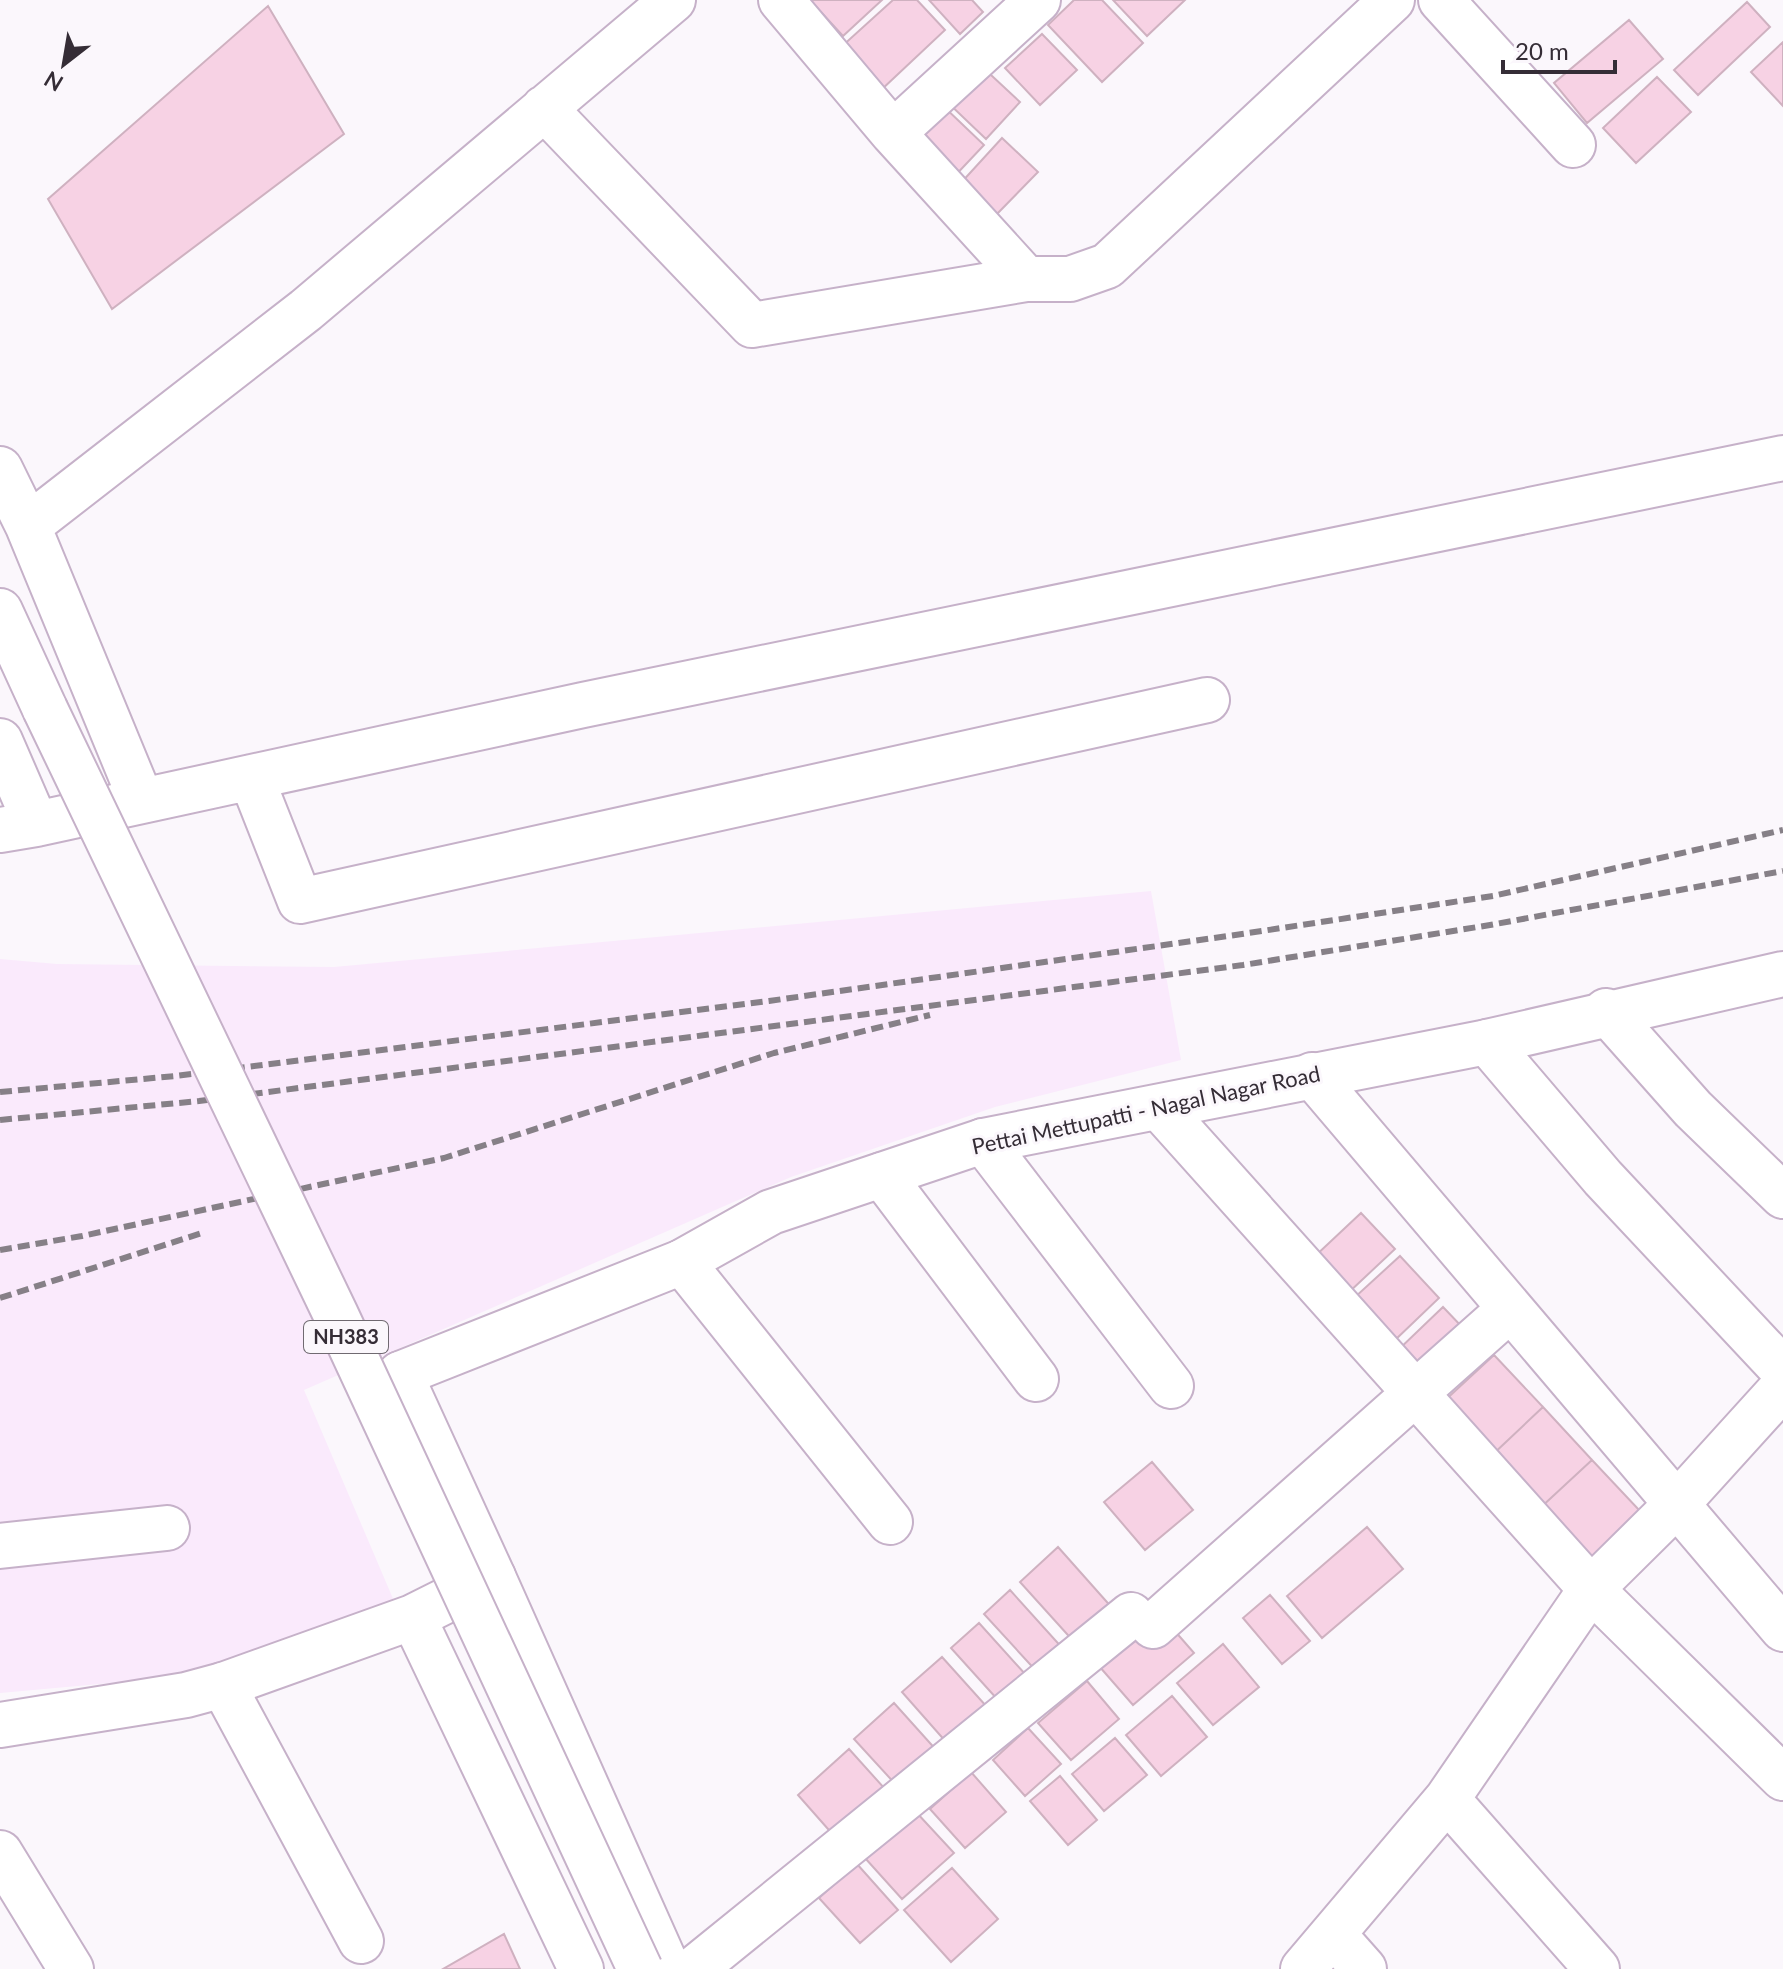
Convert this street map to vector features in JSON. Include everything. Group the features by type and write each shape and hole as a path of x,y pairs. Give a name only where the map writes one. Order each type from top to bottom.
{"main road":[{"path":"28,526 306,310 673,0"},
{"path":"781,0 893,133 1026,279"},
{"path":"893,133 1038,0"},
{"path":"544,108 752,325 1026,279 1070,279 1107,266 1392,0"},
{"path":"1441,0 1573,145"},
{"path":"0,741 18,827 1783,458"},
{"path":"0,469 28,526 141,800"},
{"name":"NH383","path":"0,611 336,1315 640,1969"},
{"path":"251,777 300,901 1207,700"},
{"name":"Pettai Mettupatti - Nagal Nagar Road","path":"493,1577 400,1374 682,1262 771,1212 983,1141 1487,1042 1606,1011 1776,983"},
{"path":"1606,1011 1693,1109 1783,1196"},
{"path":"1487,1042 1603,1178 1783,1370"},
{"path":"1312,1075 1783,1629"},
{"path":"1159,1107 1591,1589 1783,1778"},
{"path":"983,1141 1171,1386"},
{"path":"882,1175 1036,1379"},
{"path":"682,1262 890,1522"},
{"path":"694,1969 1142,1620 1416,1394 1510,1309"},
{"path":"1303,1969 1447,1799 1591,1589 1676,1505 1783,1387"},
{"path":"0,1546 167,1528"},
{"path":"0,1725 186,1695 223,1685 413,1617 493,1577 668,1969"},
{"path":"413,1617 581,1969"},
{"path":"223,1685 361,1941"},
{"path":"1447,1799 1597,1969"},
{"path":"0,1853 71,1969"},
{"path":"1333,1934 1364,1969"}],"shaded area":[{"path":"1151,891 1181,1060 995,1107 791,1177 304,1390 394,1601 253,1670 0,1693 0,959 57,964 334,967"}],"building":[{"path":"810,0 882,0 843,36"},
{"path":"893,0 917,0 945,30 880,91 840,48"},
{"path":"929,0 972,0 983,12 960,34"},
{"path":"1074,0 1102,0 1143,43 1102,82 1048,25"},
{"path":"1113,0 1185,0 1147,36"},
{"path":"1747,2 1770,27 1698,95 1674,70"},
{"path":"268,6 344,134 112,309 48,199"},
{"path":"1629,20 1663,59 1587,123 1554,83"},
{"path":"1042,34 1077,70 1040,105 1005,68"},
{"path":"1783,42 1783,106 1751,72"},
{"path":"977,62 1020,102 986,139 943,98"},
{"path":"1657,77 1691,112 1636,163 1603,128"},
{"path":"940,103 984,145 950,181 906,140"},
{"path":"1002,138 1038,172 994,217 959,185"},
{"path":"1361,1213 1395,1249 1347,1294 1313,1258"},
{"path":"1400,1256 1439,1298 1394,1341 1354,1298"},
{"path":"1443,1307 1485,1351 1437,1397 1396,1352"},
{"path":"1494,1355 1543,1407 1490,1457 1441,1404"},
{"path":"1543,1407 1592,1460 1539,1509 1490,1457"},
{"path":"1592,1460 1640,1511 1587,1561 1539,1509"},
{"path":"1152,1462 1193,1510 1145,1550 1104,1502"},
{"path":"1367,1527 1403,1569 1322,1638 1287,1596"},
{"path":"1058,1547 1114,1610 1076,1644 1020,1582"},
{"path":"1010,1590 1065,1651 1039,1674 984,1614"},
{"path":"1270,1595 1310,1641 1282,1664 1243,1618"},
{"path":"1160,1614 1194,1653 1133,1705 1099,1666"},
{"path":"979,1623 1026,1675 998,1700 951,1648"},
{"path":"1223,1644 1259,1687 1213,1725 1177,1683"},
{"path":"942,1657 987,1707 947,1743 902,1692"},
{"path":"1087,1681 1119,1719 1071,1760 1038,1723"},
{"path":"1172,1696 1207,1737 1161,1776 1126,1735"},
{"path":"894,1703 938,1752 898,1787 854,1739"},
{"path":"1028,1728 1061,1764 1025,1796 993,1760"},
{"path":"1115,1738 1147,1775 1104,1811 1072,1774"},
{"path":"849,1749 894,1799 843,1846 798,1795"},
{"path":"971,1772 1006,1812 965,1848 930,1809"},
{"path":"1060,1776 1097,1820 1068,1845 1030,1801"},
{"path":"916,1812 954,1853 902,1899 865,1858"},
{"path":"857,1864 898,1910 860,1943 819,1898"},
{"path":"952,1868 998,1919 951,1962 904,1910"},
{"path":"504,1934 520,1969 443,1969"}],"railway":[{"path":"0,1092 175,1076 769,1001 1242,934 1493,896 1783,830"},
{"path":"0,1120 199,1101 1243,965 1490,925 1783,871"},
{"path":"0,1250 82,1236 444,1158 774,1053 930,1015"},
{"path":"0,1298 202,1233"}]}
